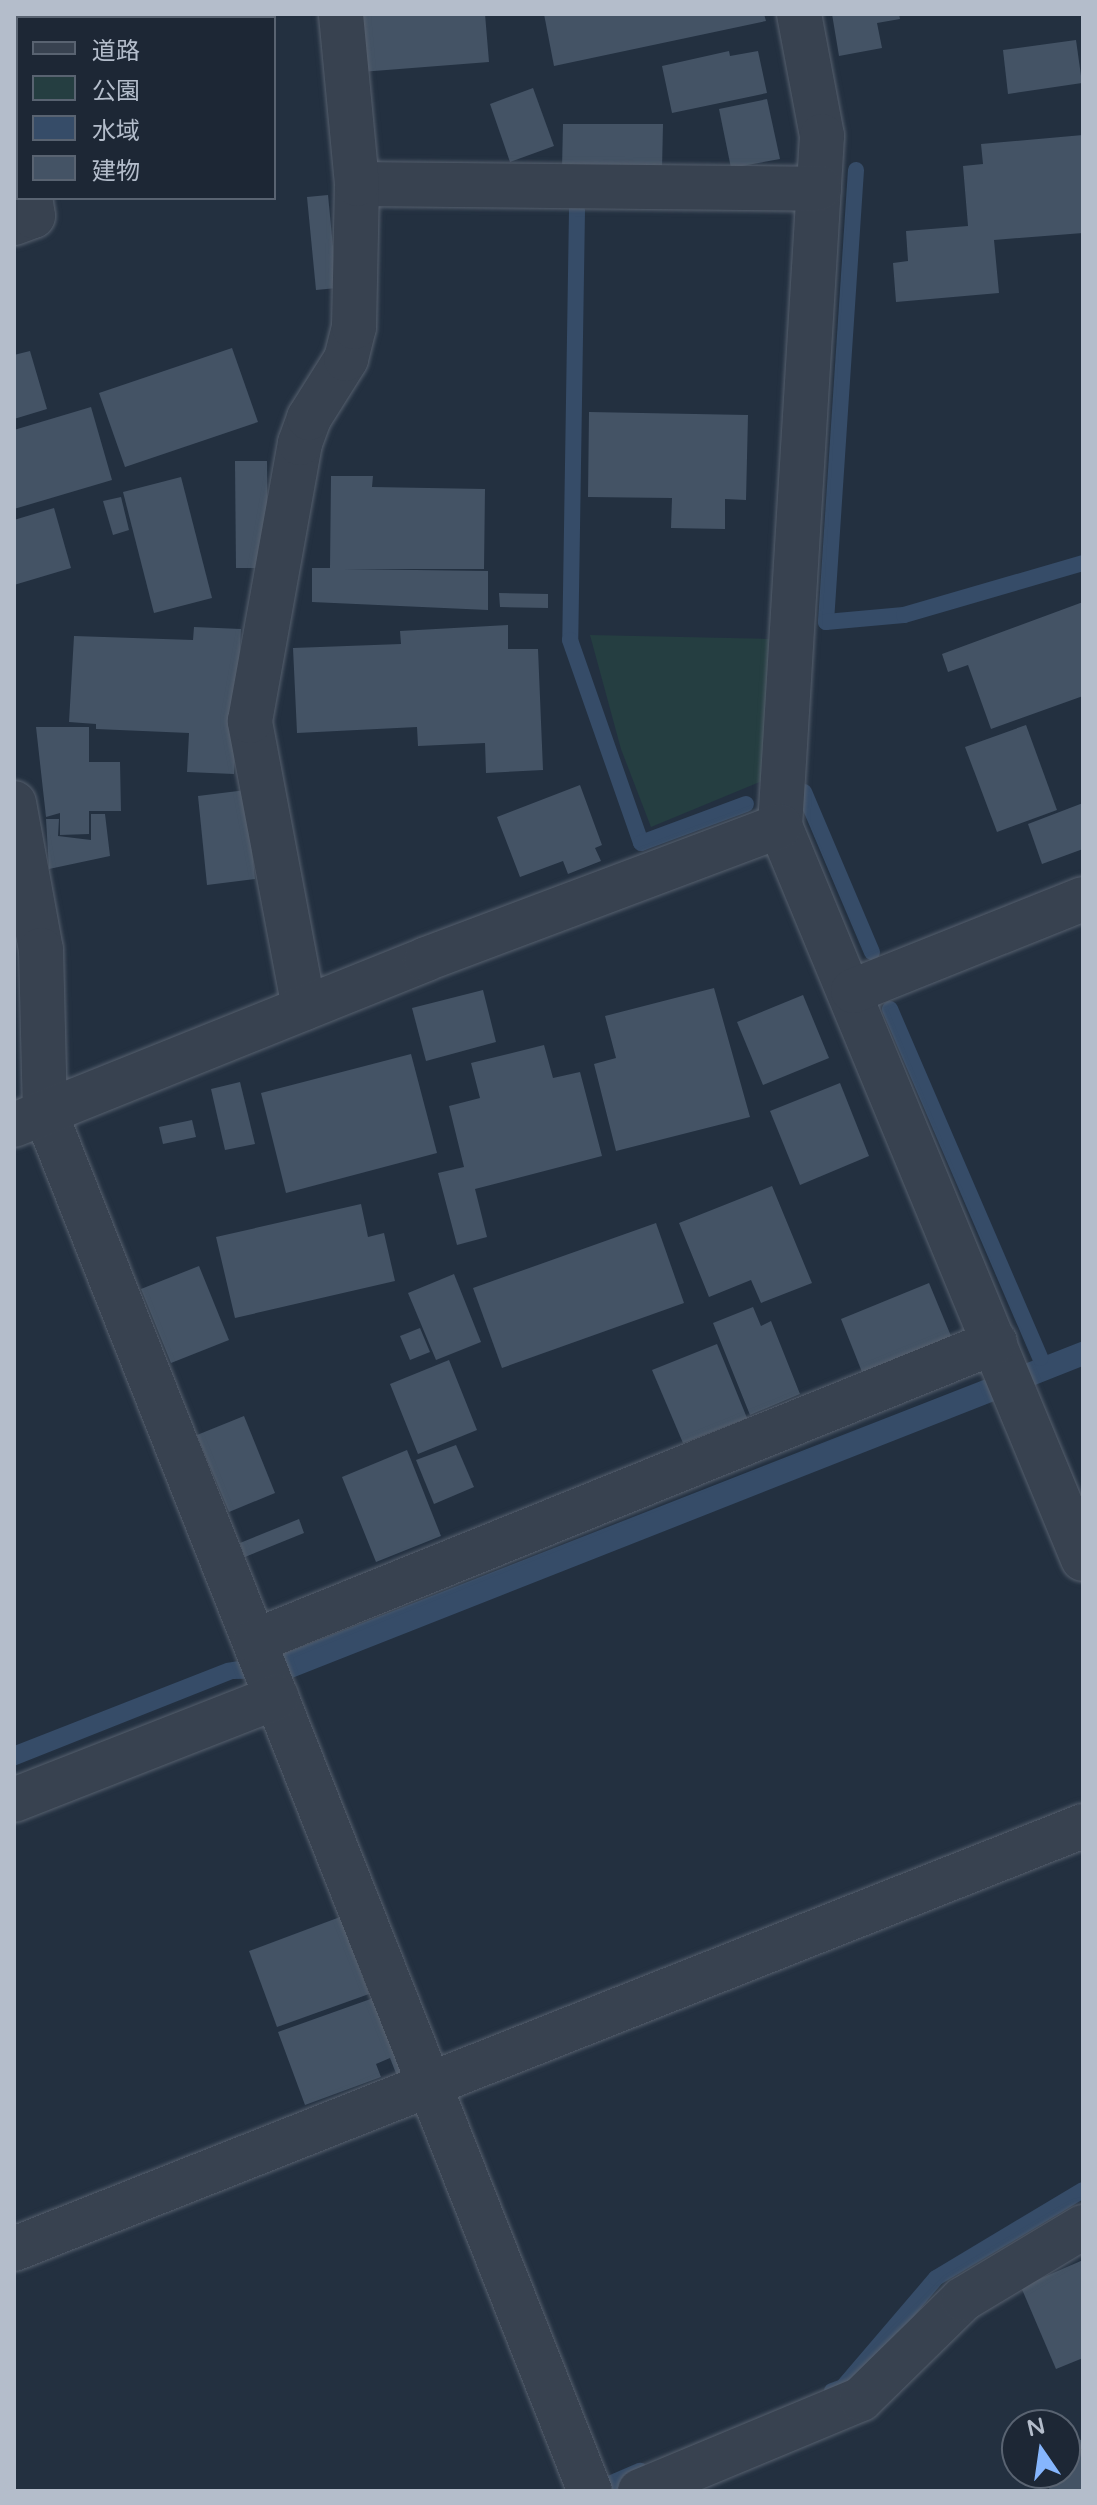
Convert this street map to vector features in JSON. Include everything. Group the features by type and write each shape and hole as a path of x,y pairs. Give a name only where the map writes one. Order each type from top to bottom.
{"street":[{"path":"304,1008 250,721 300,443 309,418 346,359 354,327 357,184 341,14"},
{"path":"799,14 822,136 780,826 853,991 1083,1559"},
{"path":"357,184 819,189"},
{"path":"14,803 41,950 29,1118 266,1669 590,2491"},
{"path":"29,1118 304,1008 780,826"},
{"path":"853,991 1083,899"},
{"path":"14,1800 266,1669 999,1351"},
{"path":"14,2249 1083,1826"},
{"path":"640,2491 861,2399 963,2299 1083,2227"}],"green space":[{"path":"590,635 771,639 762,781 651,827 621,749"}],"water":[{"path":"1083,1341 1083,1366 292,1678 233,1679 14,1766 14,1746 226,1663 283,1654"}],"building":[{"path":"357,14 485,14 489,62 361,72"},
{"path":"544,14 764,14 766,21 554,66"},
{"path":"832,14 899,14 900,19 877,23 882,48 839,56"},
{"path":"1076,40 1082,83 1008,94 1003,50"},
{"path":"729,51 730,56 758,51 767,93 672,113 662,66"},
{"path":"533,88 554,146 510,162 490,104"},
{"path":"767,99 780,159 731,168 719,109"},
{"path":"563,124 663,124 662,169 562,169"},
{"path":"1083,135 1083,233 994,240 999,293 896,302 893,263 908,261 906,231 968,226 963,166 983,164 981,144"},
{"path":"328,195 337,288 316,290 307,197"},
{"path":"232,348 258,422 125,467 99,393"},
{"path":"30,351 47,409 14,419 14,355"},
{"path":"91,407 112,480 14,509 14,430"},
{"path":"589,412 748,415 746,500 725,499 725,529 671,528 672,498 588,497"},
{"path":"235,461 267,461 268,568 236,568"},
{"path":"331,476 373,476 372,487 485,489 484,569 343,569 488,571 488,610 312,602 312,568 330,568"},
{"path":"181,477 212,598 154,613 123,492"},
{"path":"121,497 129,530 113,535 103,501"},
{"path":"54,508 71,568 14,585 14,520"},
{"path":"499,593 548,594 548,608 500,607"},
{"path":"1083,602 1083,696 991,729 968,665 948,672 942,654"},
{"path":"508,625 508,649 538,649 543,770 486,773 485,743 418,746 417,727 297,733 293,648 401,644 400,631"},
{"path":"194,627 241,629 234,774 187,772 189,733 96,729 96,724 69,722 74,636 193,640"},
{"path":"1026,725 1057,810 997,832 965,747"},
{"path":"36,727 89,727 89,762 120,762 121,811 89,811 89,834 60,835 60,813 46,817"},
{"path":"580,785 602,845 595,848 601,861 568,874 563,861 520,877 497,817"},
{"path":"246,790 255,879 207,885 198,796"},
{"path":"1083,803 1083,849 1042,864 1028,824"},
{"path":"91,814 105,814 110,856 49,869 46,819 59,819 58,836 91,840"},
{"path":"714,988 750,1117 616,1151 594,1064 616,1058 605,1016"},
{"path":"483,990 496,1042 426,1061 412,1008"},
{"path":"803,995 829,1058 763,1085 737,1022"},
{"path":"544,1045 553,1078 580,1072 602,1156 475,1189 487,1237 457,1245 438,1173 464,1167 449,1106 480,1098 471,1063"},
{"path":"411,1054 437,1153 286,1193 261,1093"},
{"path":"240,1082 255,1144 225,1150 211,1089"},
{"path":"840,1083 869,1156 800,1185 770,1111"},
{"path":"192,1120 196,1137 163,1144 159,1127"},
{"path":"772,1186 812,1283 761,1303 751,1280 709,1297 679,1223"},
{"path":"361,1204 368,1237 384,1233 395,1281 235,1318 216,1237"},
{"path":"656,1223 684,1303 502,1368 473,1288"},
{"path":"199,1266 229,1340 171,1363 141,1289"},
{"path":"454,1274 481,1342 436,1360 408,1293"},
{"path":"929,1283 951,1336 862,1372 841,1319"},
{"path":"753,1307 761,1326 771,1321 800,1394 750,1415 713,1323"},
{"path":"420,1328 430,1352 410,1360 400,1336"},
{"path":"717,1344 747,1418 683,1443 652,1370"},
{"path":"449,1360 477,1430 418,1454 390,1384"},
{"path":"244,1416 275,1493 229,1512 197,1435"},
{"path":"456,1445 474,1487 434,1504 416,1460"},
{"path":"407,1450 441,1536 376,1562 342,1477"},
{"path":"299,1519 304,1533 245,1557 240,1543"},
{"path":"340,1917 369,1994 277,2027 249,1951"},
{"path":"379,1996 407,2072 397,2076 390,2058 376,2064 381,2077 305,2105 278,2032"},
{"path":"1083,2260 1083,2358 1056,2369 1021,2287"},
{"path":"1081,2440 1083,2491 1050,2491 1081,2489"}],"waterway":[{"path":"856,170 826,622 904,615 1083,563"},
{"path":"577,210 570,640 641,843 746,804"},
{"path":"804,792 872,952"},
{"path":"890,1009 1040,1358"},
{"path":"832,2391 843,2387 936,2278 1083,2190"},
{"path":"609,2484 640,2471"}]}
